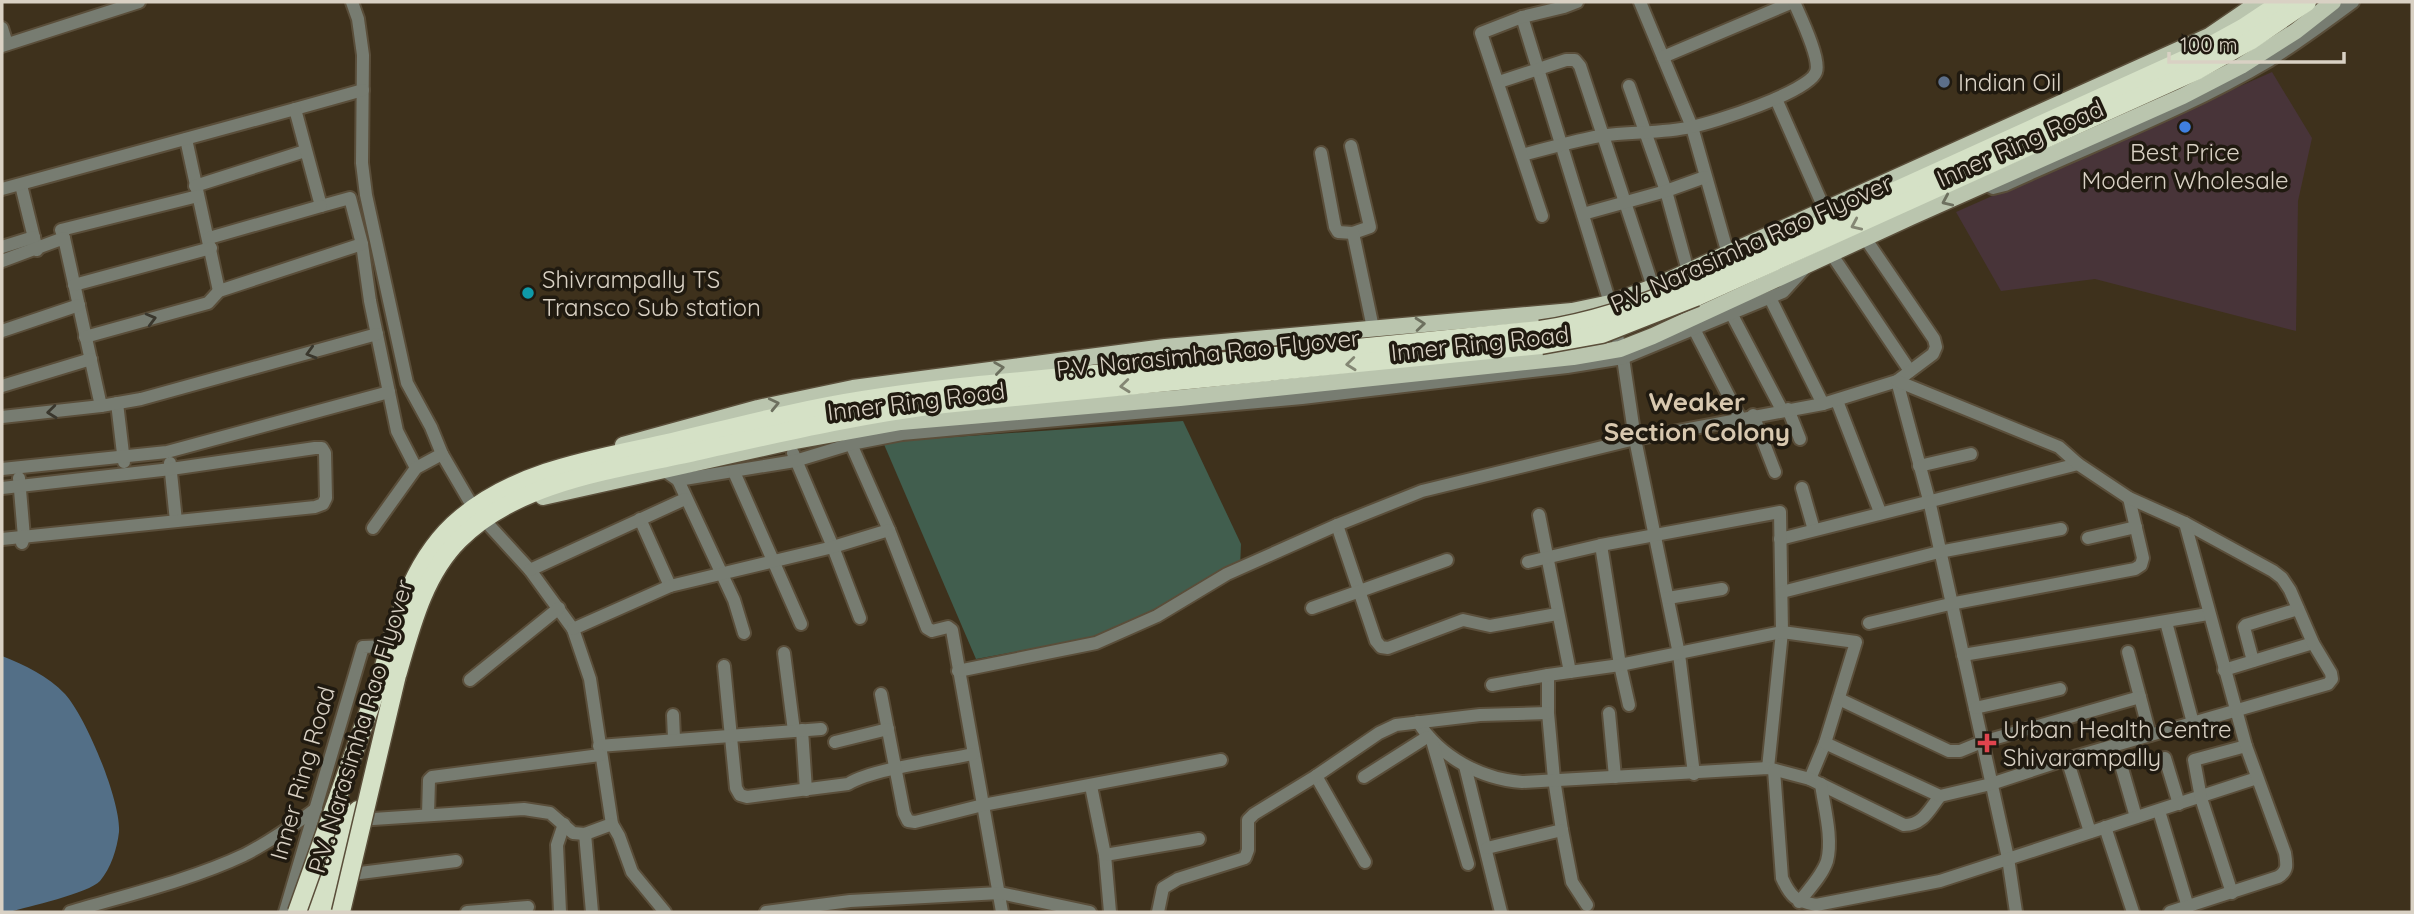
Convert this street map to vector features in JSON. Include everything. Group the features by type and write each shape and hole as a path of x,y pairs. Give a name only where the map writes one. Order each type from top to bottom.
{"highway":[{"name":"P.V. Narasimha Rao Flyover","path":"328,912 410,588 422,565 446,532 496,494 566,466 863,400 1540,330 1597,320 1668,294 2158,72 2218,43 2283,2"},
{"name":"P.V. Narasimha Rao Flyover","path":"310,912 390,673 423,595 434,573 457,542 486,516 503,506 570,480 865,415 944,404 1541,345 1602,334 1696,298 2198,70 2250,41 2307,2"},
{"path":"297,912 390,673"},
{"path":"341,912 390,673"}],"main road":[{"name":"Inner Ring Road","path":"310,912 400,596 416,562 441,527 473,499 493,487 533,471 712,420 853,388 1165,346 1572,311 1610,303 1728,254 1824,208 2004,130 2209,36 2259,2"},
{"name":"Inner Ring Road","path":"328,912 420,613 450,560 488,524 506,512 587,485 672,476 790,442 901,422 1193,397 1622,353 1866,238 2183,96 2241,66 2295,31 2333,2"}],"street":[{"path":"2,29 4,45 139,2"},
{"path":"352,2 358,19 363,55 362,163 366,195 407,383 442,454 473,499"},
{"path":"1542,216 1481,33 1541,8 1577,2"},
{"path":"1640,2 1692,127 1728,254"},
{"path":"1522,155 1603,135 1692,127 1776,99 1810,81 1817,71 1816,59 1794,2 1663,57"},
{"path":"1985,184 1993,188 2006,185 2210,93 2270,60 2353,2"},
{"path":"1522,17 1610,303 1622,353 1635,439 1679,653 1694,774"},
{"path":"1499,82 1566,60 1575,60 1580,66 1653,287"},
{"path":"1629,86 1666,191 1688,271"},
{"path":"2,190 363,90"},
{"path":"1776,99 1824,208"},
{"path":"295,109 321,206"},
{"path":"186,139 219,291"},
{"path":"1321,153 1335,227 1338,232 1353,233 1370,227 1351,146"},
{"path":"101,406 61,230 197,191 305,151"},
{"path":"1583,214 1624,204 1706,177"},
{"path":"21,185 36,243"},
{"path":"74,285 350,198 362,244 370,301 397,431 416,468"},
{"path":"1353,233 1373,328"},
{"path":"2,247 64,238"},
{"path":"958,671 1096,643 1157,616 1227,574 1422,491 1635,439 1837,401 1896,381 1933,354 1936,347 1934,339 1866,238"},
{"path":"2,261 36,243"},
{"path":"85,337 208,303 219,291 362,244"},
{"path":"1832,254 1910,371"},
{"path":"744,633 734,600 672,476 734,472 795,461 851,444 902,434 1302,398 1567,367 1622,353 1732,315 1783,292 1806,266"},
{"path":"368,286 385,282"},
{"path":"370,301 388,296"},
{"path":"1770,298 1823,404"},
{"path":"2,331 79,305"},
{"path":"1732,315 1800,439"},
{"path":"1694,329 1775,472"},
{"path":"2,417 117,403 201,383 377,334"},
{"path":"2,386 91,359"},
{"path":"1825,743 1940,796 1991,784 2150,735 2238,712 2328,684 2332,679 2282,578 2185,523 2129,498 2078,464 2059,447 1896,381"},
{"path":"1896,381 1929,500 2008,858 2016,912"},
{"path":"2,469 167,452 389,392"},
{"path":"1837,401 1880,512"},
{"path":"117,403 125,474"},
{"path":"430,427 448,450 473,499"},
{"path":"790,442 795,461 833,547 860,618"},
{"path":"851,444 889,530 927,628 932,631 948,627 952,630 1002,912"},
{"path":"2,488 322,449 325,453 326,498 323,504 315,507 2,539"},
{"path":"167,452 176,521"},
{"path":"373,528 416,468 442,454"},
{"path":"1920,466 1972,454"},
{"path":"1780,539 2078,464"},
{"path":"2,547 24,542 18,468"},
{"path":"734,472 801,624"},
{"path":"1802,488 1814,530"},
{"path":"1869,623 1950,604 2135,569 2141,565 2143,558 2129,498"},
{"path":"530,570 685,499"},
{"path":"274,520 310,516 315,507"},
{"path":"1528,562 1601,545 1780,512 1782,632 1771,769 1782,878 1788,891 1799,902 1816,905 1851,900 1940,881 2257,778"},
{"path":"1539,515 1556,614 1570,672"},
{"path":"639,519 670,586"},
{"path":"2170,912 2277,877 2284,874 2287,868 2286,853 2246,746 2185,523"},
{"path":"488,524 530,570 573,629 590,680 612,824 632,872 665,912"},
{"path":"1337,525 1376,641 1381,647 1388,648 1463,620 1490,626 1556,614"},
{"path":"2088,538 2136,527"},
{"path":"1782,592 1939,552 2062,529"},
{"path":"573,629 670,586 833,547 889,530"},
{"path":"1601,545 1629,705"},
{"path":"1312,608 1447,560"},
{"path":"1668,598 1722,589"},
{"path":"470,680 559,608"},
{"path":"2253,661 2244,627 2298,609"},
{"path":"1963,655 2208,614"},
{"path":"2166,622 2193,723"},
{"path":"1492,685 1548,674 1620,665 1782,632 1856,642 1816,781 1828,842 1827,859 1799,902"},
{"path":"2224,670 2313,643"},
{"name":"Inner Ring Road","path":"285,912 363,647 386,646"},
{"path":"2128,652 2150,735"},
{"path":"784,653 806,790"},
{"path":"724,666 736,788 740,795 747,797 848,784 856,779 896,769 973,754"},
{"path":"1548,674 1548,713 1562,830 1572,882 1587,905"},
{"path":"1975,708 2060,689"},
{"path":"881,694 904,813 908,821 915,822 983,805 1221,760"},
{"path":"1839,699 1949,751 1961,751 1982,742 2140,697"},
{"path":"1158,912 1163,888 1178,879 1245,858 1248,850 1248,820 1254,814 1379,733 1396,725 1418,722 1480,715 1548,713"},
{"path":"1609,713 1615,777"},
{"path":"673,715 674,738"},
{"path":"1418,722 1430,740 1468,864"},
{"path":"428,815 427,787 432,777 674,738 821,729"},
{"path":"835,741 888,729"},
{"path":"1430,740 1465,766 1504,781 1771,769 1816,781 1904,825 1914,825 1923,820 1940,796"},
{"path":"1364,777 1430,740"},
{"path":"2232,893 2201,797 2194,760 2246,746"},
{"path":"2165,758 2179,804"},
{"path":"2067,760 2090,832"},
{"path":"2120,765 2136,817"},
{"path":"1465,766 1501,912"},
{"path":"1316,776 1365,862"},
{"path":"1091,786 1105,855 1110,912"},
{"path":"70,912 219,866 246,854 317,808"},
{"path":"357,820 524,809 551,813 573,833 585,834 612,824"},
{"path":"2159,811 2188,907"},
{"path":"560,912 557,845 564,824"},
{"path":"2105,827 2133,912"},
{"path":"1487,848 1562,830"},
{"path":"585,834 592,912"},
{"path":"1105,855 1199,839"},
{"path":"340,876 456,861"},
{"path":"775,912 1000,893 1090,912"},
{"path":"467,912 528,907"}],"shaded area":[{"path":"2272,72 2312,138 2298,201 2296,331 2095,279 2001,291 1956,212"}],"green space":[{"path":"1183,421 1241,544 1240,568 1120,632 976,659 883,442"}],"water":[{"path":"2,656 44,676 65,694 73,705 101,760 114,801 119,832 113,858 100,881 94,886 9,912 2,912"}],"place":[{"name":"Indian Oil","path":"1944,82"},
{"name":"Best Price Modern Wholesale","path":"2185,127"},
{"name":"Shivrampally TS Transco Sub station","path":"528,293"},
{"name":"Urban Health Centre Shivarampally","path":"1987,743"}],"district":[{"name":"Weaker Section Colony","path":"1697,416"}]}
